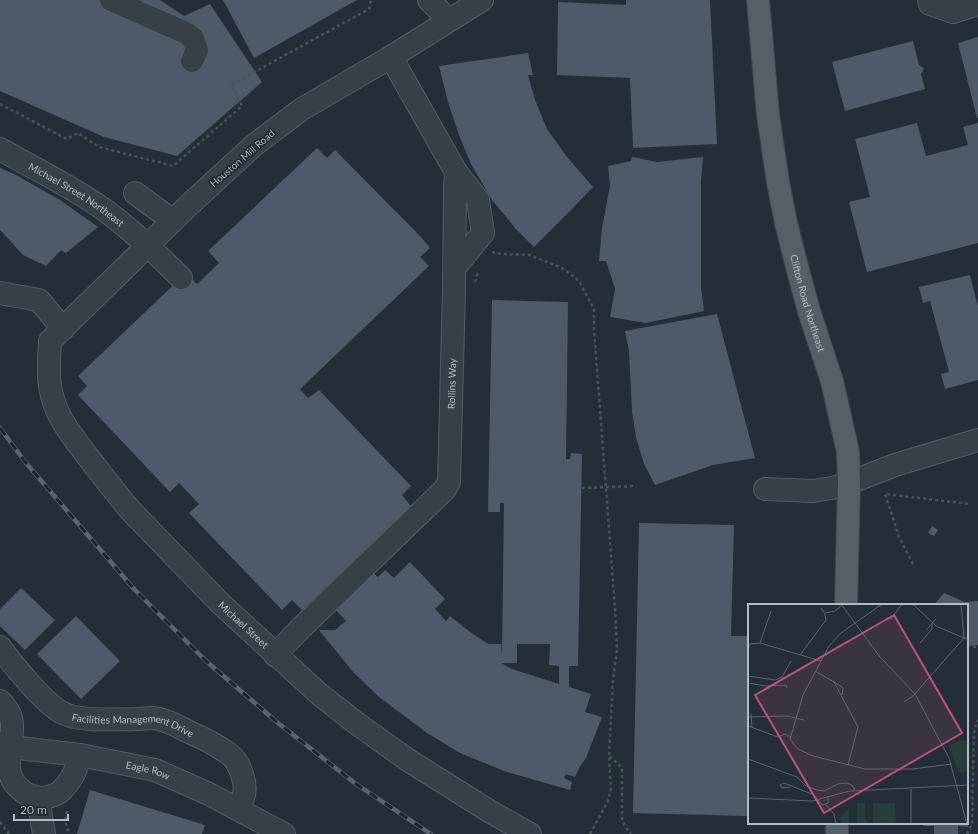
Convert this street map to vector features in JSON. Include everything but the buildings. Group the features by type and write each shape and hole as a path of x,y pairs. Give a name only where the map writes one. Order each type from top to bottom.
{"main road":[{"name":"Clifton Road Northeast","path":"758,0 768,115 778,182 797,268 832,381 848,452 849,483 846,604"}],"street":[{"path":"111,0 173,27 193,38 197,50 192,61"},
{"path":"429,0 449,20"},
{"name":"Houston Mill Road","path":"57,335 172,221 253,146 277,127 302,109 391,57 482,0"},
{"path":"929,0 930,4 953,12 978,4"},
{"path":"391,57 456,172 478,200 483,233 454,267"},
{"name":"Michael Street Northeast","path":"11,150 73,190 118,201 148,245 181,278"},
{"name":"Rollins Way","path":"275,655 448,485 454,289 454,188 456,172"},
{"path":"118,201 172,221"},
{"path":"0,293 39,300 57,335"},
{"name":"Michael Street","path":"57,335 48,371 53,400 59,416 119,497 149,531 220,603 275,655 318,693 362,728 450,787 530,834"},
{"path":"765,489 813,491 849,483 895,465 978,440"},
{"name":"Facilities Management Drive","path":"0,647 37,691 53,707 64,714 72,717 153,718 166,720 209,741 231,755 241,770 245,781 244,797 237,808"},
{"path":"0,701 8,710 12,725 5,745 9,775 17,787 28,796 38,798 49,797 59,793 76,772 80,755"},
{"name":"Eagle Row","path":"5,745 80,755 155,770 209,794 284,834"},
{"path":"38,798 44,834"}],"path":[{"path":"0,104 67,139 78,133 99,147 173,166 242,106 231,85 368,9 371,0"},
{"path":"490,251 502,254 530,255 562,268 579,281 594,309 594,330 607,487 617,649 612,681 609,756 610,788 608,801 590,834"},
{"path":"454,289 474,287 478,272"},
{"path":"582,488 636,486"},
{"path":"913,564 900,537 885,494 970,504"},
{"path":"968,646 978,647"},
{"path":"967,834 972,824 974,733 978,720"},
{"path":"609,756 622,768 622,818 624,825 631,834"},
{"path":"0,822 9,834"}],"railway":[{"path":"0,428 26,463 134,589 206,661 278,723 356,784 431,834"}]}
